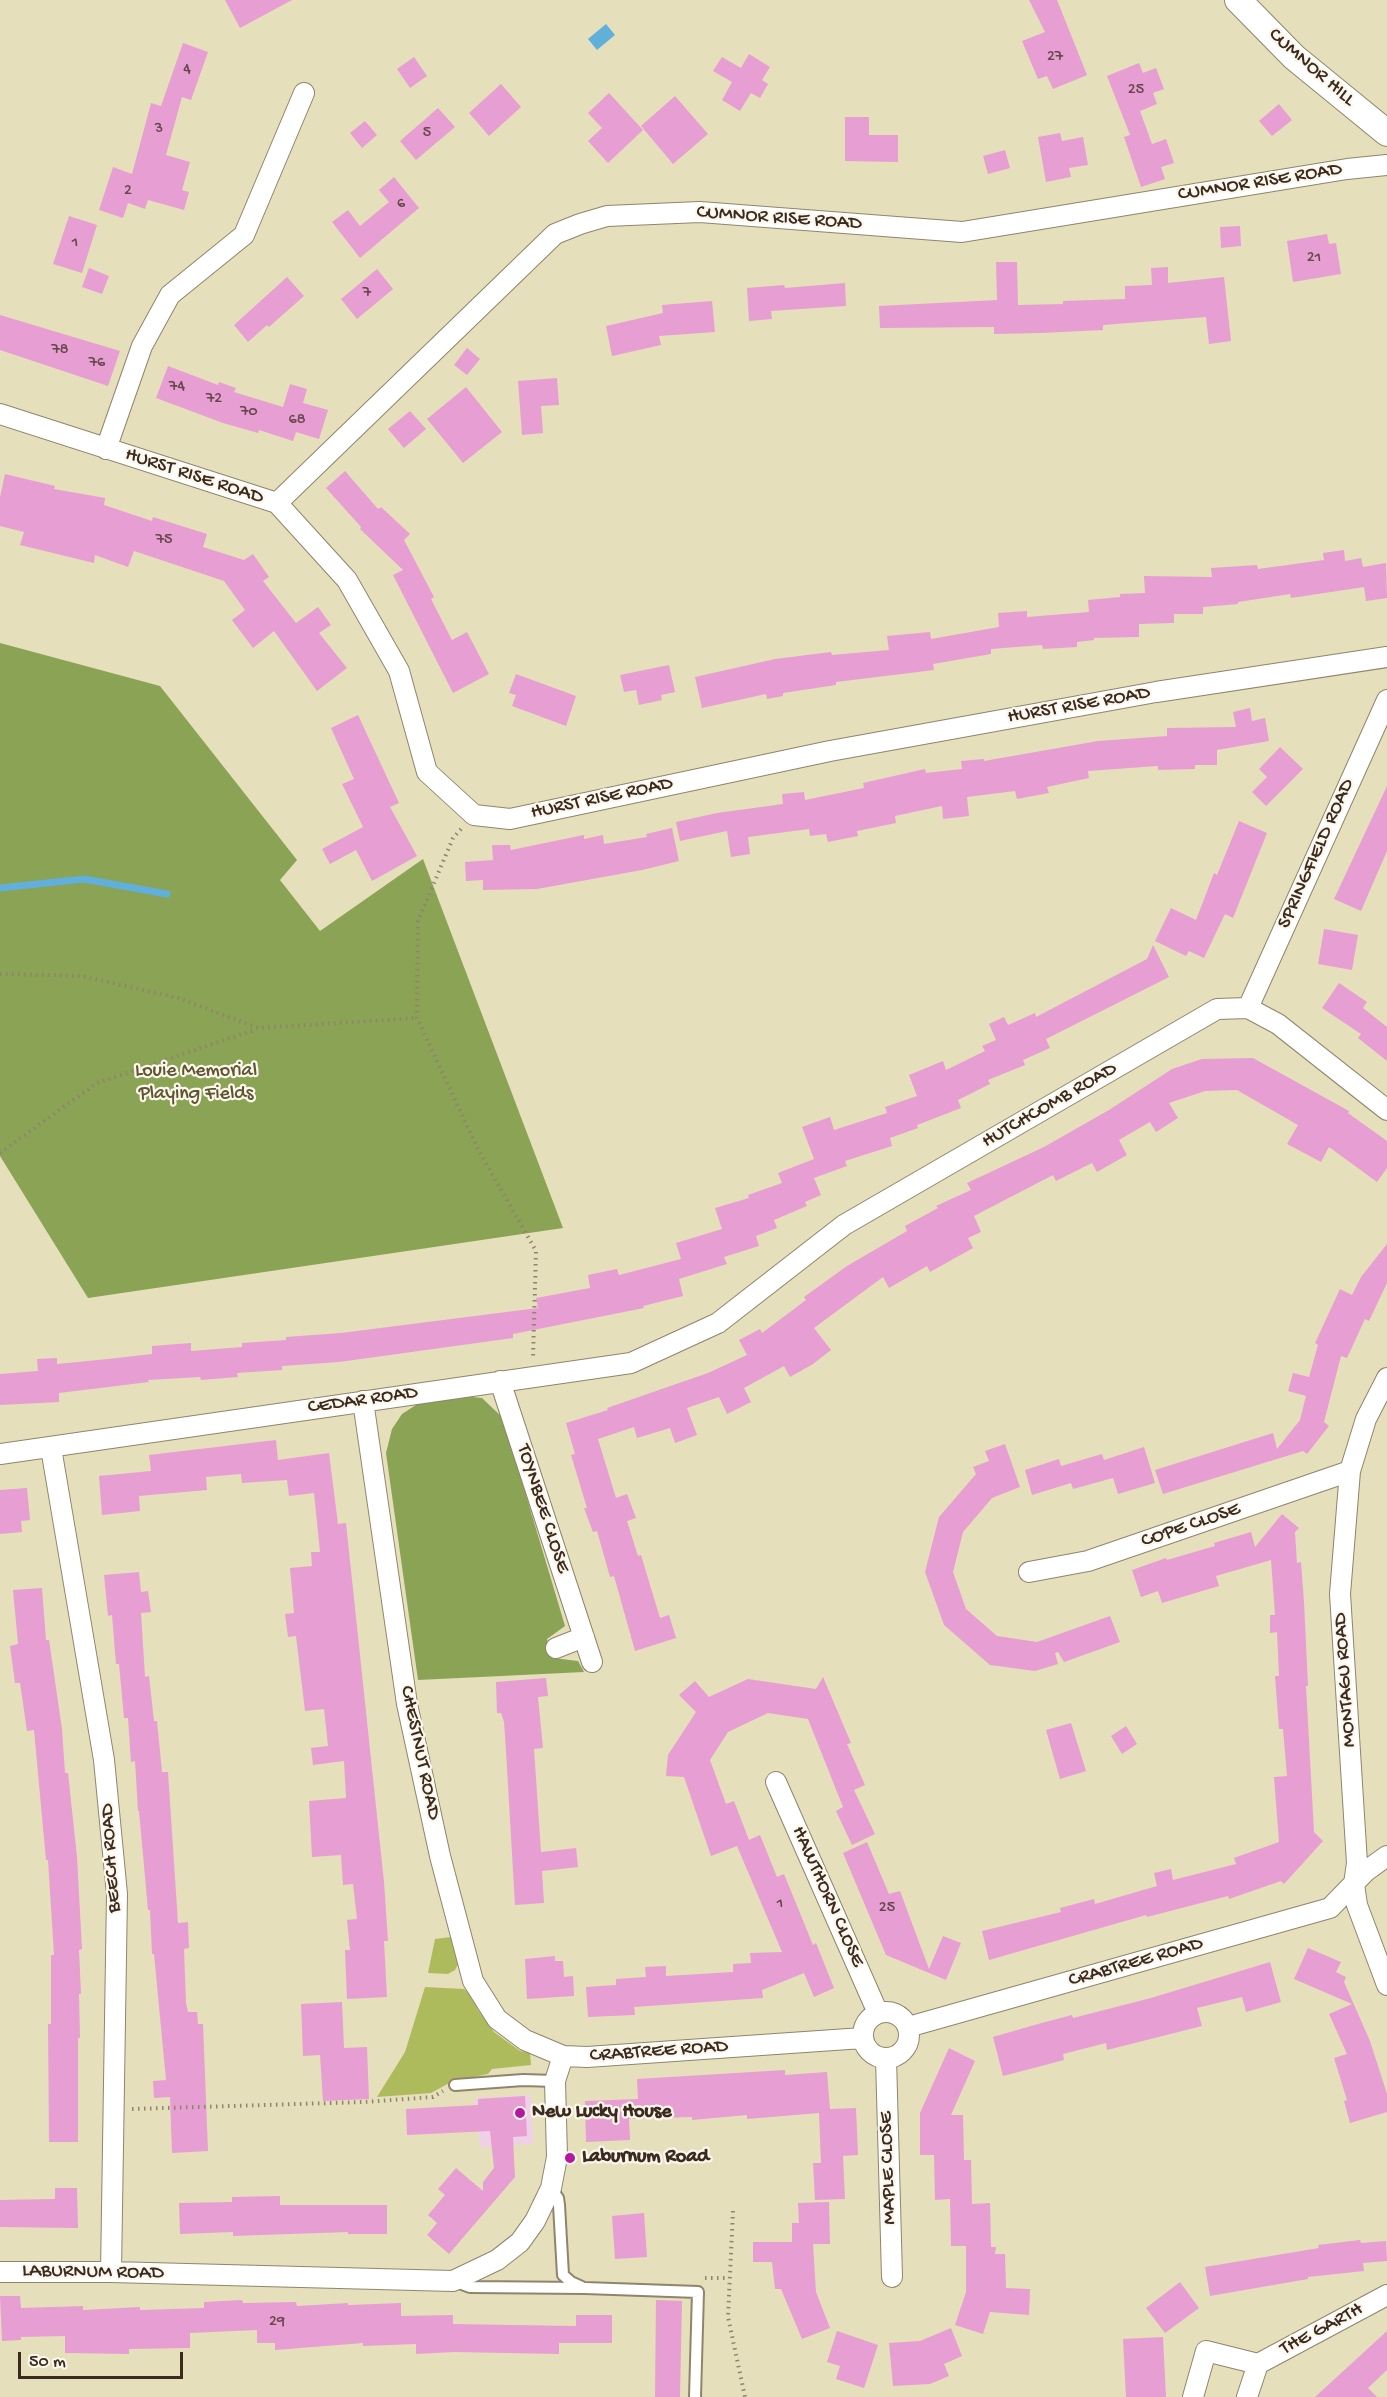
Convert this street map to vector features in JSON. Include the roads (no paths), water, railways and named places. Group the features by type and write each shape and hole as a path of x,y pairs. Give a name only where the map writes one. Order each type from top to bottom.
{"street":[{"name":"CUMNOR HILL","path":"1238,0 1294,57 1387,133"},
{"path":"106,449 142,346 170,296 244,235 304,93"},
{"name":"CUMNOR RISE ROAD","path":"277,503 555,234 580,224 607,216 700,212 962,232 1347,169 1387,165"},
{"name":"HURST RISE ROAD","path":"0,414 277,503 347,580 399,671 427,772 474,815 510,819 830,751 1156,692 1387,657"},
{"name":"SPRINGFIELD ROAD","path":"1248,1008 1387,700"},
{"name":"HUTCHCOMB ROAD","path":"718,1323 844,1225 1217,1009 1248,1008 1278,1024 1387,1110"},
{"name":"CEDAR ROAD","path":"0,1454 631,1363 718,1323"},
{"name":"MONTAGU ROAD","path":"1387,1378 1366,1419 1350,1471 1340,1594 1358,1863 1354,1884 1357,1905 1387,1985"},
{"name":"TOYNBEE CLOSE","path":"500,1382 592,1662"},
{"name":"CHESTNUT ROAD","path":"363,1401 407,1704 440,1856 473,1981 497,2019 525,2040 563,2056"},
{"name":"BEECH ROAD","path":"51,1448 104,1760 117,1894 111,2272"},
{"name":"COPE CLOSE","path":"1029,1572 1088,1561 1350,1471"},
{"path":"556,1648 584,1637"},
{"name":"HAWTHORN CLOSE","path":"776,1782 878,2013"},
{"name":"CRABTREE ROAD","path":"908,2027 1330,1908 1366,1871 1387,1856"},
{"path":"887,2011 896,2013 908,2027 910,2038 905,2049 897,2056 886,2058 870,2052 863,2038 866,2023 878,2013 887,2011"},
{"name":"CRABTREE ROAD","path":"563,2056 587,2057 863,2038"},
{"name":"LABURNUM ROAD","path":"0,2272 111,2272 453,2281 497,2260 520,2242 535,2221 551,2188 557,2157 555,2080 563,2056"},
{"name":"MAPLE CLOSE","path":"886,2058 892,2277"},
{"name":"THE GARTH","path":"1193,2397 1206,2352 1258,2364 1387,2295"},
{"name":"THE GARTH","path":"1247,2397 1258,2364"}],"lane":[{"path":"455,2085 555,2080"},
{"path":"551,2188 558,2198 559,2205 563,2275 571,2282 585,2288"},
{"path":"453,2281 470,2287 698,2292 695,2397"}],"water":[{"path":"606,24 615,35 597,50 588,39"}],"waterway":[{"path":"0,888 84,879 167,894"}],"place":[{"name":"New Lucky House","path":"520,2113"},
{"name":"Laburnum Road","path":"570,2158"}],"park label":[{"name":"Louie Memorial Playing Fields","path":"196,1084"}]}
